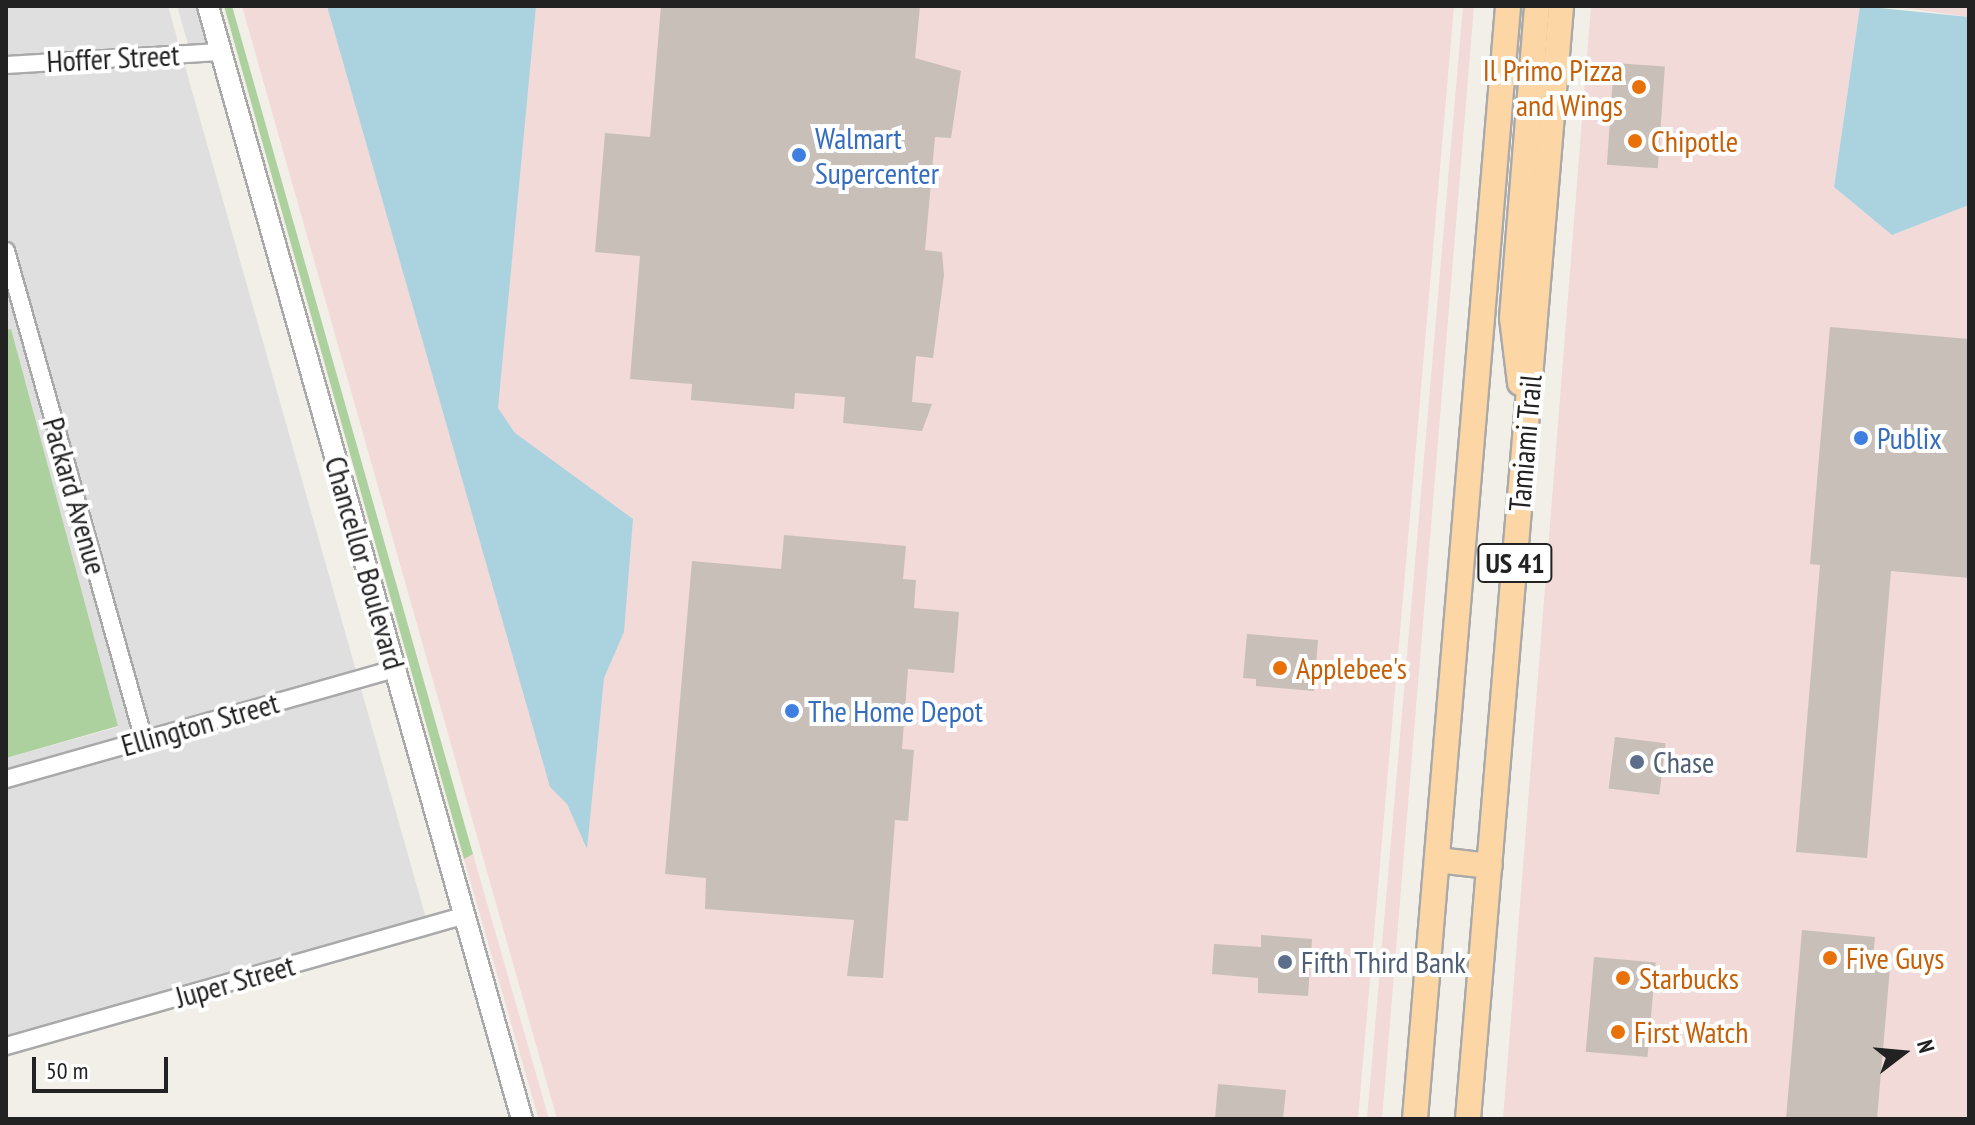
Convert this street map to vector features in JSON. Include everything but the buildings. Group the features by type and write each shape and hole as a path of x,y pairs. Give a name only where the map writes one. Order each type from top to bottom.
{"main road":[{"name":"Tamiami Trail","path":"1415,1119 1508,6"},
{"path":"1526,433 1512,318 1537,6"},
{"name":"Tamiami Trail","path":"1468,1119 1561,6"},
{"path":"1437,860 1490,866"}],"street":[{"name":"Chancellor Boulevard","path":"208,6 522,1119"},
{"name":"Hoffer Street","path":"6,65 220,52"},
{"name":"Packard Avenue","path":"6,251 15,313 144,740"},
{"name":"Ellington Street","path":"6,779 395,669"},
{"name":"Juper Street","path":"6,1046 465,915"}],"shaded area":[{"path":"6,6 168,6 431,936 6,1057 6,758 118,727 6,330"},
{"path":"177,6 197,6 207,43 188,44"},
{"path":"242,6 1454,6 1358,1119 557,1119"},
{"path":"1463,6 1474,6 1382,1119 1367,1119"},
{"path":"1591,6 1860,6 1834,187 1892,235 1969,205 1969,1119 1503,1119"},
{"path":"1891,6 1969,6 1969,17"},
{"path":"473,854 549,1118 539,1119 463,857"}],"green space":[{"path":"224,6 232,6 473,854 464,859"},
{"path":"11,329 118,726 6,758 6,330"}],"water":[{"path":"327,6 536,6 498,408 515,433 633,519 624,632 604,678 587,849 567,804 550,787"},
{"path":"1860,6 1969,17 1969,205 1892,235 1834,187"}],"place":[{"name":"Il Primo Pizza and Wings","path":"1639,87"},
{"name":"Chipotle","path":"1635,141"},
{"name":"Walmart Supercenter","path":"799,155"},
{"name":"Publix","path":"1861,438"},
{"name":"Applebee's","path":"1280,668"},
{"name":"The Home Depot","path":"792,711"},
{"name":"Chase","path":"1637,762"},
{"name":"Five Guys","path":"1830,958"},
{"name":"Fifth Third Bank","path":"1285,962"},
{"name":"Starbucks","path":"1623,978"},
{"name":"First Watch","path":"1618,1032"}]}
